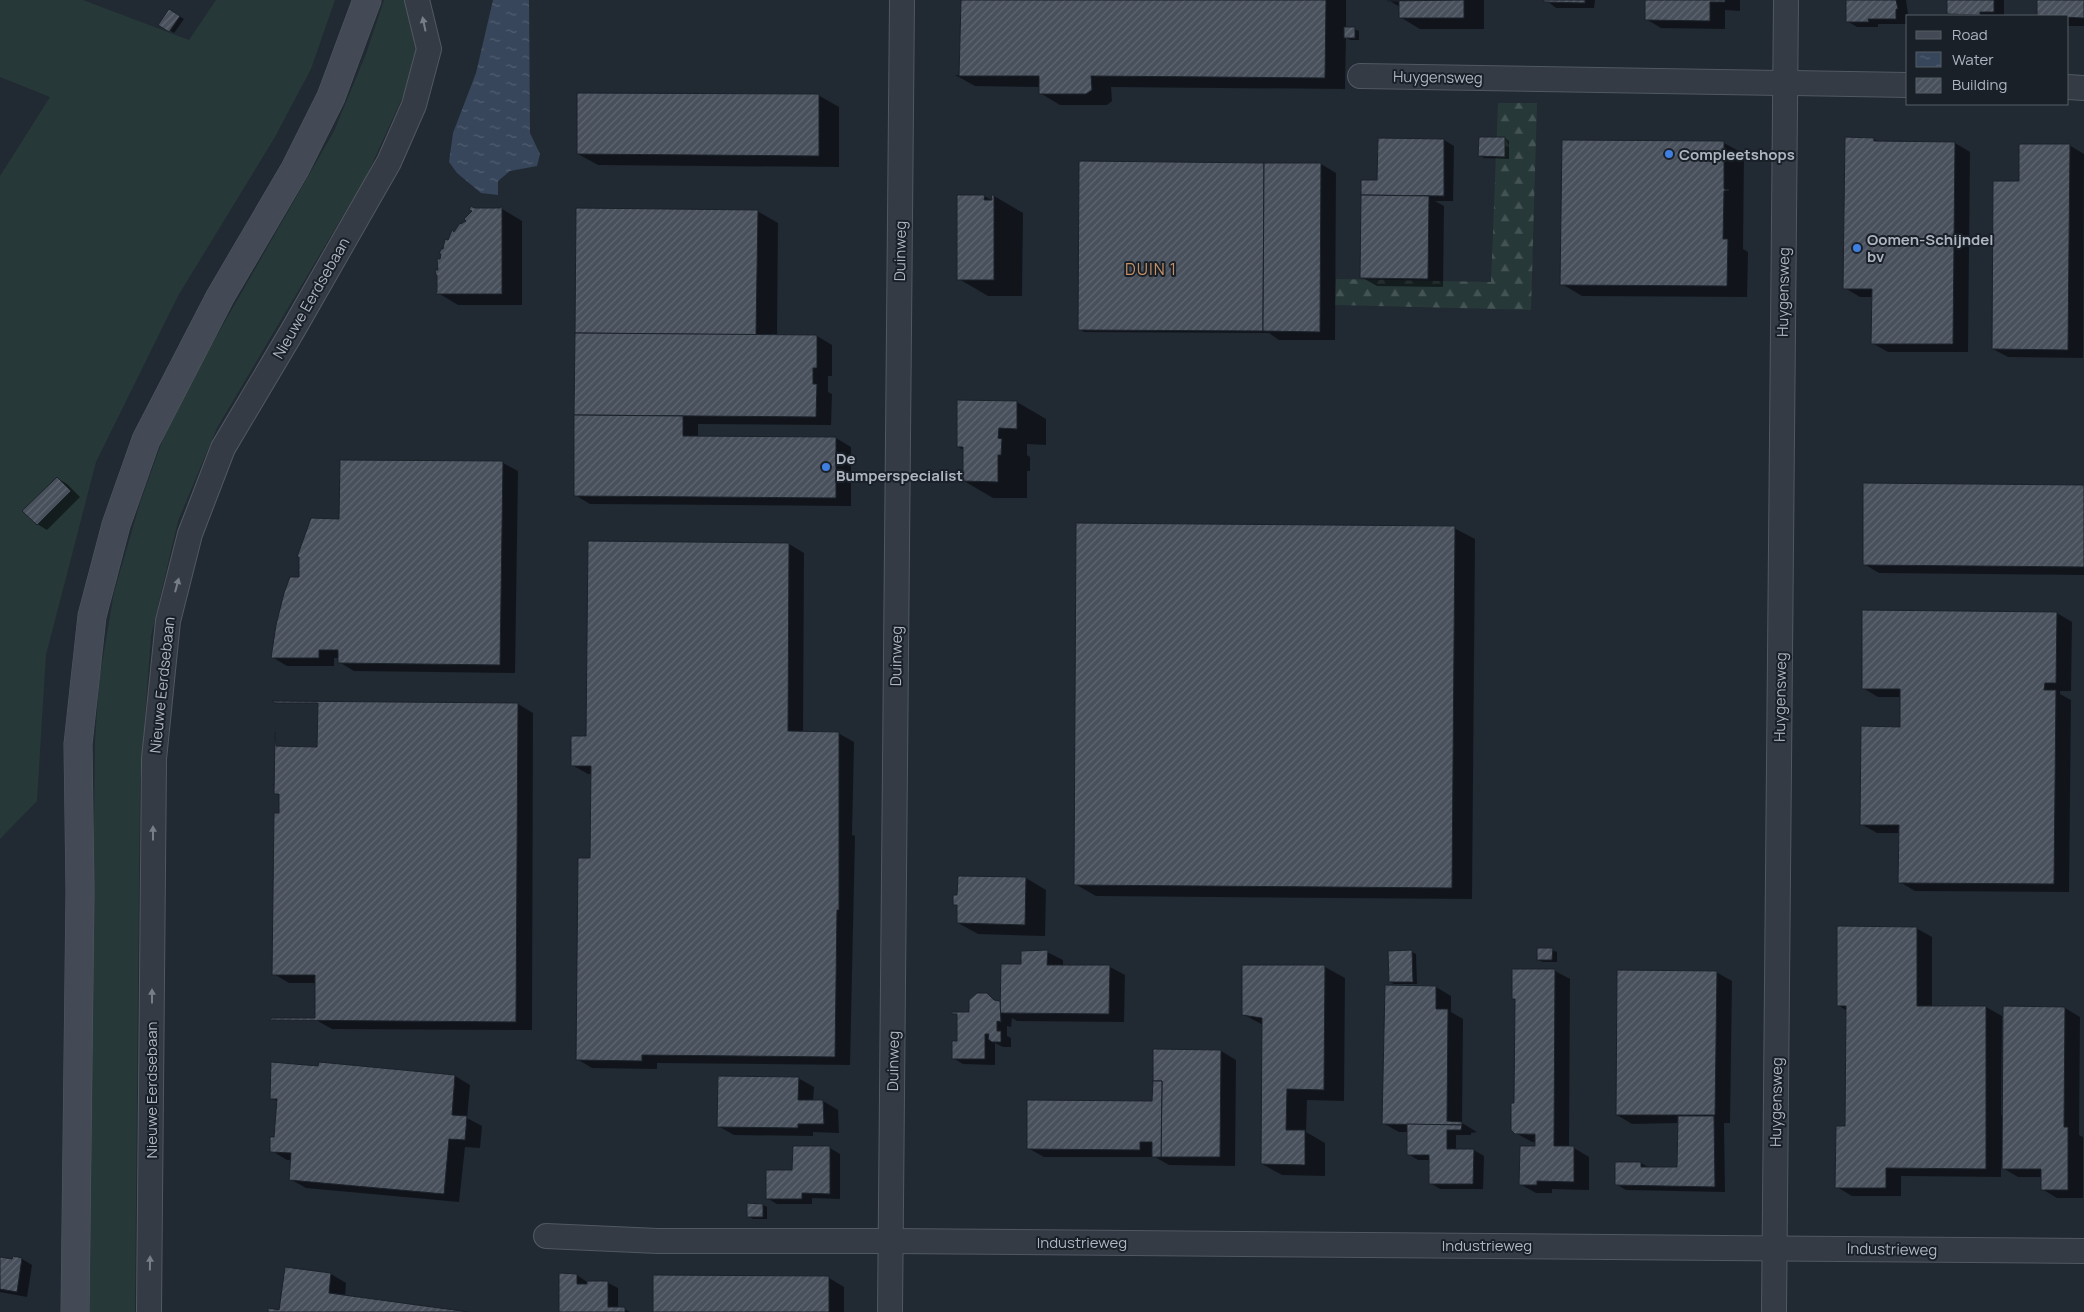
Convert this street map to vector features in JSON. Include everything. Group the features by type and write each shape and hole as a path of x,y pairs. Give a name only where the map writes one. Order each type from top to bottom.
{"main road":[{"path":"75,1312 80,892 78,744 92,616 116,525 146,440 220,298 295,169 331,97 368,0"}],"street":[{"name":"Nieuwe Eerdsebaan","path":"149,1312 154,759 168,621 190,534 223,448 389,162 414,105 429,49 417,0"},
{"name":"Duinweg","path":"890,1312 902,0"},
{"name":"Huygensweg","path":"1774,1312 1786,0"},
{"name":"Huygensweg","path":"1360,76 1906,85"},
{"path":"2069,88 2084,88"},
{"name":"Industrieweg","path":"546,1236 658,1241 891,1241 2084,1251"}],"green space":[{"path":"0,0 83,0 189,40 216,0 335,0 311,69 275,137 178,296 96,462 46,655 37,801 0,839 0,176 50,97 0,77"},
{"path":"384,0 405,0 419,32 415,70 367,175 217,428 178,521 151,636 140,783 135,1312 88,1312 95,741 99,681 114,592 140,503 165,433 204,358 334,131 366,54"},
{"path":"1498,103 1537,103 1531,310 1335,305 1336,279 1491,282"}],"water":[{"path":"493,0 529,0 530,133 540,154 537,166 510,171 498,181 498,195 481,193 457,173 449,162 453,133 476,73"}],"building":[{"path":"961,0 1326,0 1325,78 1091,76 1092,90 1086,94 1039,94 1039,76 959,76"},
{"path":"1464,0 1464,18 1399,18 1399,1 1387,1"},
{"path":"1544,0 1585,0 1585,3 1544,2"},
{"path":"1645,0 1725,0 1725,2 1710,2 1710,21 1645,20"},
{"path":"1846,0 1896,0 1898,9 1896,9 1896,19 1868,19 1869,22 1846,22"},
{"path":"1947,0 1994,0 1994,12 1980,12 1980,15 1947,14"},
{"path":"2037,0 2084,0 2084,18 2069,17 2069,15 2037,15"},
{"path":"169,9 180,16 169,32 158,25"},
{"path":"1344,27 1355,27 1355,38 1344,38"},
{"path":"577,93 819,94 819,156 577,154"},
{"path":"1479,137 1505,137 1505,157 1478,156"},
{"path":"1845,137 1874,138 1874,141 1955,142 1953,344 1871,344 1872,289 1843,289"},
{"path":"1378,138 1444,139 1444,196 1361,195 1361,180 1377,180"},
{"path":"1562,140 1724,141 1724,189 1729,190 1724,191 1723,239 1728,239 1727,286 1560,285"},
{"path":"2019,144 2070,144 2068,350 1992,349 1993,181 2019,181"},
{"path":"1079,161 1264,163 1263,331 1078,330"},
{"path":"1264,163 1321,163 1320,332 1263,331"},
{"path":"957,195 985,195 984,200 992,200 991,195 994,195 994,280 957,280"},
{"path":"1361,195 1429,196 1428,279 1360,278"},
{"path":"471,206 474,208 500,208 502,206 502,294 435,294 437,292 437,275 435,270 438,270 437,259 440,259 441,254 439,254 441,249 443,249 445,239 448,240 452,230 454,232 460,223 466,221 464,219 472,211 469,210"},
{"path":"576,208 758,210 756,335 575,333"},
{"path":"575,333 817,335 817,368 813,368 813,384 817,384 816,417 574,415"},
{"path":"957,400 1017,401 1017,429 999,428 998,438 1002,439 1001,455 998,455 998,482 963,481 963,447 957,447"},
{"path":"574,415 683,416 683,436 836,437 836,498 574,496"},
{"path":"340,460 503,461 500,665 338,663 338,650 319,650 319,658 271,658 276,625 284,593 290,577 299,577 299,557 297,557 311,518 339,519"},
{"path":"57,477 71,491 37,525 22,511"},
{"path":"1863,483 2084,485 2084,567 1863,565"},
{"path":"1076,523 1455,526 1452,888 1074,885"},
{"path":"588,541 789,543 788,731 839,732 839,910 837,910 835,1057 642,1055 642,1061 576,1060 578,858 590,858 591,766 571,766 571,736 586,736"},
{"path":"1862,610 2057,612 2056,683 2045,683 2044,690 2056,690 2054,884 1898,883 1899,825 1860,825 1861,726 1900,727 1900,689 1862,689"},
{"path":"272,701 518,703 516,1022 269,1020 272,1018 315,1018 315,975 272,975 274,813 279,813 279,794 274,794 275,732 276,746 317,747 318,703 275,703"},
{"path":"958,876 1026,877 1025,925 957,923 957,905 953,905 953,895 957,895"},
{"path":"1837,926 1917,927 1917,1006 1986,1006 1986,1169 1886,1168 1886,1188 1835,1188 1836,1126 1845,1126 1846,1006 1837,1006"},
{"path":"1537,948 1553,948 1552,960 1537,960"},
{"path":"1048,950 1047,965 1110,965 1109,1014 1000,1013 1001,964 1021,964 1021,951"},
{"path":"1412,950 1413,982 1389,982 1388,951"},
{"path":"1242,965 1325,965 1324,1090 1287,1089 1286,1130 1305,1130 1305,1165 1261,1164 1262,1018 1242,1015"},
{"path":"1512,969 1555,969 1554,1146 1574,1146 1574,1182 1537,1181 1537,1185 1519,1185 1520,1146 1535,1146 1535,1134 1515,1134 1511,1130 1511,1103 1514,1103 1515,999 1512,999"},
{"path":"1617,970 1717,971 1715,1115 1616,1115"},
{"path":"1385,985 1436,986 1436,1009 1448,1009 1447,1121 1462,1122 1462,1125 1382,1124"},
{"path":"977,993 987,993 994,1000 1000,1001 1001,1022 997,1021 997,1031 1001,1031 1001,1042 992,1042 988,1039 989,1034 985,1034 985,1059 952,1059 952,1041 957,1041 957,1014 952,1014 952,1012 969,1012 969,1000"},
{"path":"2003,1006 2065,1007 2064,1127 2068,1127 2068,1190 2041,1190 2041,1169 2002,1169"},
{"path":"1153,1049 1221,1050 1220,1157 1161,1157 1162,1081 1153,1081"},
{"path":"271,1062 318,1066 319,1062 455,1075 452,1115 467,1116 465,1140 449,1139 444,1194 289,1180 291,1153 270,1152 270,1137 274,1137 277,1099 270,1099"},
{"path":"718,1076 799,1077 798,1100 823,1100 824,1124 798,1124 798,1128 717,1127"},
{"path":"1153,1081 1162,1081 1161,1157 1152,1157 1152,1142 1140,1142 1140,1150 1027,1149 1027,1100 1152,1101"},
{"path":"1678,1116 1714,1116 1715,1187 1615,1185 1615,1162 1641,1162 1641,1167 1677,1167"},
{"path":"1407,1124 1462,1125 1461,1130 1447,1130 1447,1149 1474,1149 1473,1184 1429,1184 1429,1155 1407,1155"},
{"path":"793,1146 830,1146 830,1194 802,1193 802,1199 766,1199 766,1170 792,1170"},
{"path":"747,1203 763,1204 763,1217 747,1217"},
{"path":"13,1256 22,1258 17,1292 0,1289 0,1257 12,1259"},
{"path":"285,1267 331,1273 329,1293 469,1312 268,1312 268,1308 279,1310"},
{"path":"559,1273 577,1274 577,1284 587,1284 587,1281 608,1281 608,1307 625,1307 625,1312 559,1312"},
{"path":"653,1275 829,1276 829,1312 653,1312"}],"place":[{"name":"Compleetshops","path":"1669,154"},
{"name":"Oomen-Schijndel bv","path":"1857,248"},
{"name":"De Bumperspecialist","path":"826,467"}],"district":[{"name":"DUIN 1","path":"1151,269"}]}
